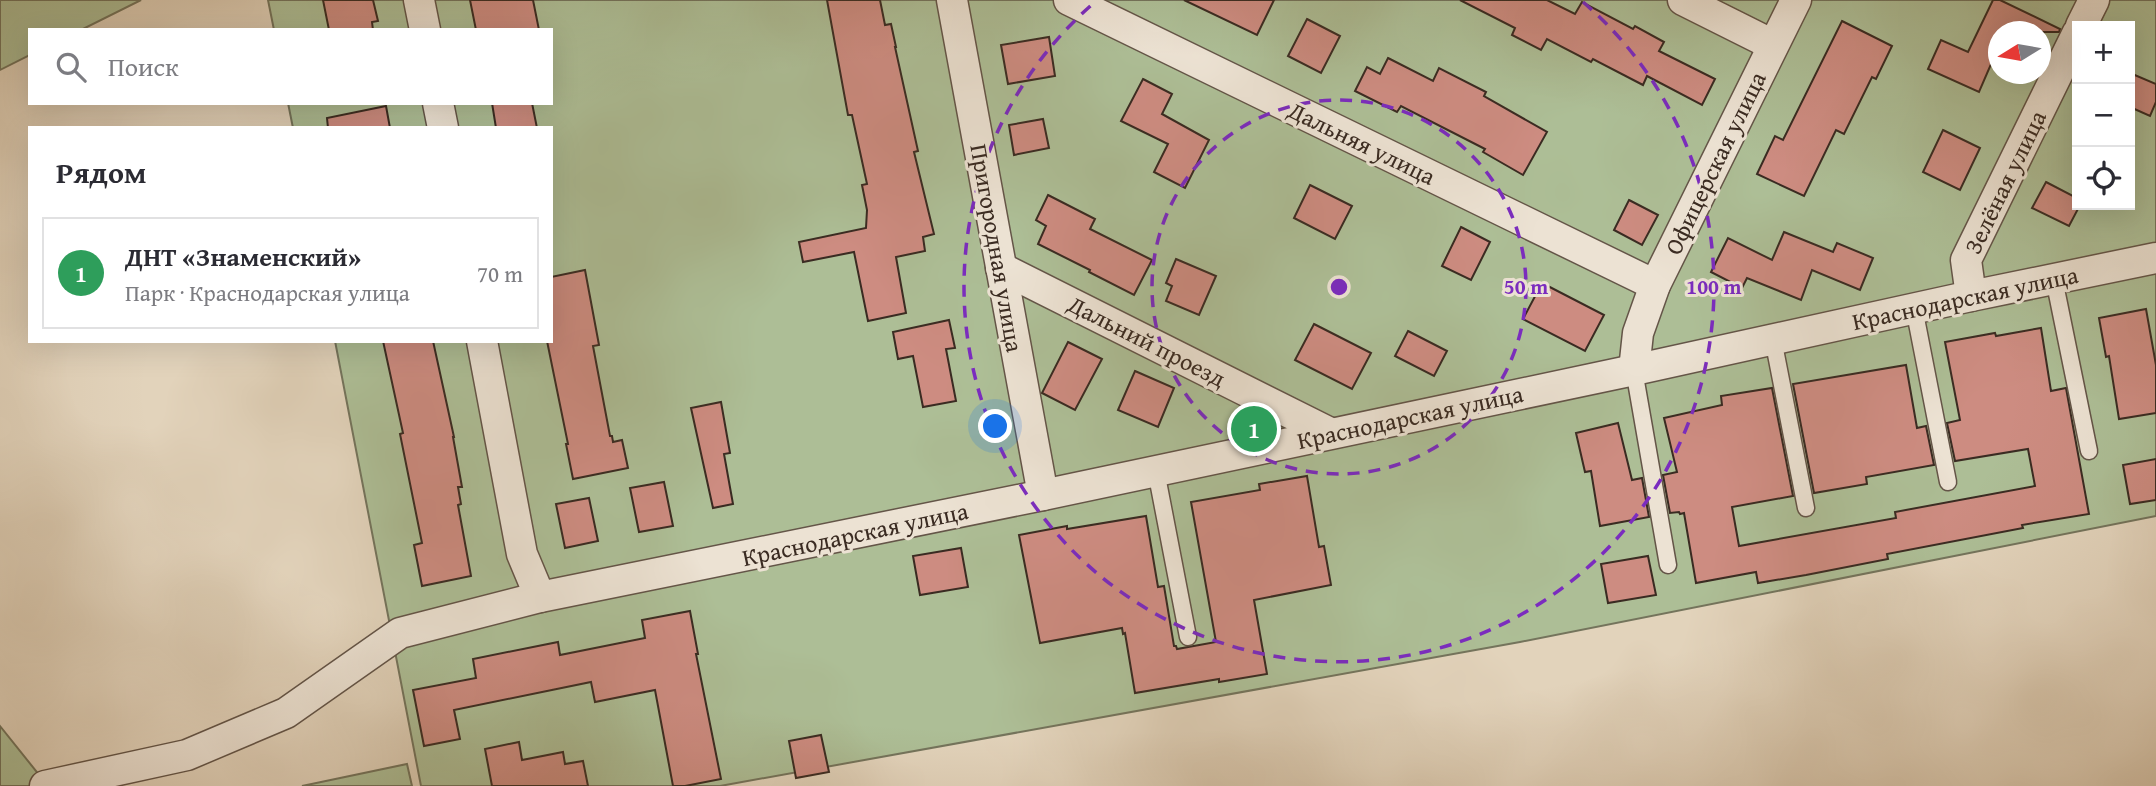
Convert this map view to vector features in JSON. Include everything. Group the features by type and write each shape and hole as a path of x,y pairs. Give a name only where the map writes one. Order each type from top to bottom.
{"street":[{"path":"419,0 425,28"},
{"name":"Пригородная улица","path":"952,0 1043,495"},
{"name":"Дальняя улица","path":"1069,0 1655,285"},
{"path":"1683,0 1773,45"},
{"name":"Офицерская улица","path":"1634,370 1638,333 1655,285 1796,0"},
{"path":"2084,21 2094,0"},
{"name":"Зелёная улица","path":"1971,296 1966,260 2072,44"},
{"path":"439,105 443,126"},
{"name":"Краснодарская улица","path":"45,786 187,755 286,713 400,633 540,597 1043,495 2156,258"},
{"name":"Дальний проезд","path":"1001,268 1330,433"},
{"path":"482,343 522,554 540,597"}],"lane":[{"path":"2054,279 2089,451"},
{"path":"1914,308 1948,482"},
{"path":"1773,339 1806,508"},
{"path":"1634,370 1668,565"},
{"path":"1156,471 1188,637"}],"green space":[{"path":"0,0 141,0 85,28 28,28 28,56 0,70"},
{"path":"268,0 2156,0 2156,516 1520,642 720,786 421,786 335,343 553,343 553,126 293,126 288,105 553,105 553,28 274,28"},
{"path":"0,726 48,786 0,786"},
{"path":"407,764 412,786 302,786"}],"building":[{"path":"323,0 373,0 378,21 372,22 373,28 329,28"},
{"path":"470,0 533,0 539,28 476,28"},
{"path":"827,0 880,0 885,25 891,24 918,151 914,152 934,234 923,237 925,251 896,257 906,313 868,321 854,252 803,262 799,242 866,228 867,210 862,185 867,184 852,115 848,115"},
{"path":"1184,0 1274,0 1257,35"},
{"path":"1460,0 1547,0 1575,14 1582,2 1664,42 1659,51 1715,79 1702,105 1647,76 1643,85 1547,39 1541,50 1512,35 1515,28"},
{"path":"1993,0 2000,0 2043,21 1988,21 1988,71 1979,92 1928,69 1941,40 1968,52"},
{"path":"1307,19 1340,36 1321,73 1288,56"},
{"path":"1842,21 1892,46 1876,79 1872,77 1844,134 1836,130 1804,196 1757,174 1775,136 1783,140"},
{"path":"2051,25 2060,29 2059,32 2051,32"},
{"path":"1049,37 1055,76 1008,84 1001,45"},
{"path":"1388,58 1433,81 1439,68 1486,92 1484,96 1547,132 1523,175 1483,152 1485,149 1401,106 1397,112 1355,91 1367,67 1380,74"},
{"path":"2135,75 2156,84 2156,102 2150,116 2135,109"},
{"path":"1143,79 1172,94 1162,114 1209,140 1185,188 1154,172 1168,144 1121,121"},
{"path":"492,105 532,105 537,126 496,126"},
{"path":"386,106 390,126 328,126 327,118"},
{"path":"1043,119 1049,148 1014,155 1009,125"},
{"path":"1943,130 1980,148 1960,190 1923,172"},
{"path":"2046,182 2072,195 2072,210 2077,210 2069,226 2032,208"},
{"path":"1310,185 1352,206 1335,239 1294,218"},
{"path":"1048,195 1095,219 1090,229 1152,260 1134,295 1038,244 1046,226 1036,220"},
{"path":"1629,200 1658,215 1642,245 1614,230"},
{"path":"1461,227 1490,242 1471,280 1442,266"},
{"path":"1784,232 1833,252 1837,243 1873,258 1860,290 1812,270 1801,300 1747,278 1742,288 1711,272 1728,238 1772,260"},
{"path":"1176,259 1216,276 1199,315 1166,301 1172,286 1166,283"},
{"path":"585,270 599,345 593,346 610,436 613,442 622,440 628,468 573,479 547,343 553,343 553,277"},
{"path":"1542,283 1604,315 1585,351 1523,319"},
{"path":"2146,309 2156,365 2156,413 2119,419 2109,356 2106,357 2099,318"},
{"path":"949,320 955,348 946,349 956,401 923,407 913,356 898,359 893,332"},
{"path":"1314,324 1371,353 1352,389 1295,360"},
{"path":"2041,328 2051,391 2066,388 2089,514 2022,525 2023,528 1887,554 1888,559 1806,575 1758,583 1756,572 1696,583 1684,513 1670,513 1663,475 1677,472 1664,418 1722,405 1721,396 1772,388 1793,496 1732,507 1739,546 1896,518 1895,512 2035,486 2028,449 1955,461 1947,423 1960,420 1945,342"},
{"path":"1408,331 1447,351 1434,376 1395,356"},
{"path":"1068,342 1102,359 1075,410 1042,393"},
{"path":"383,343 433,343 454,437 462,487 458,487 461,504 458,505 471,576 422,586 414,545 422,543 400,434 403,433"},
{"path":"1906,365 1917,428 1926,426 1934,465 1866,477 1867,484 1814,493 1793,384"},
{"path":"1135,371 1174,388 1158,427 1118,410"},
{"path":"721,402 730,453 724,454 733,504 713,508 691,408"},
{"path":"1618,423 1632,480 1642,478 1649,517 1600,526 1591,471 1585,472 1576,433"},
{"path":"2156,459 2156,500 2130,504 2123,465"},
{"path":"1307,476 1319,547 1324,546 1331,585 1254,600 1267,674 1135,693 1122,628 1040,643 1019,535 1146,516 1158,587 1164,586 1174,646 1177,649 1216,642 1191,502 1260,490 1259,484"},
{"path":"664,482 673,526 639,532 630,488"},
{"path":"589,498 598,541 565,548 556,504"},
{"path":"961,548 968,587 920,595 913,556"},
{"path":"1648,556 1656,595 1608,603 1601,564"},
{"path":"690,611 721,779 673,786 655,690 595,702 591,682 454,710 460,739 424,746 413,690 476,678 473,659 558,642 560,655 645,638 642,620"},
{"path":"821,735 829,772 796,778 789,741"},
{"path":"519,742 522,760 563,752 565,764 583,761 588,786 492,786 485,749"}],"place":[{"name":"ДНТ «Знаменский»","path":"1254,429"}]}
